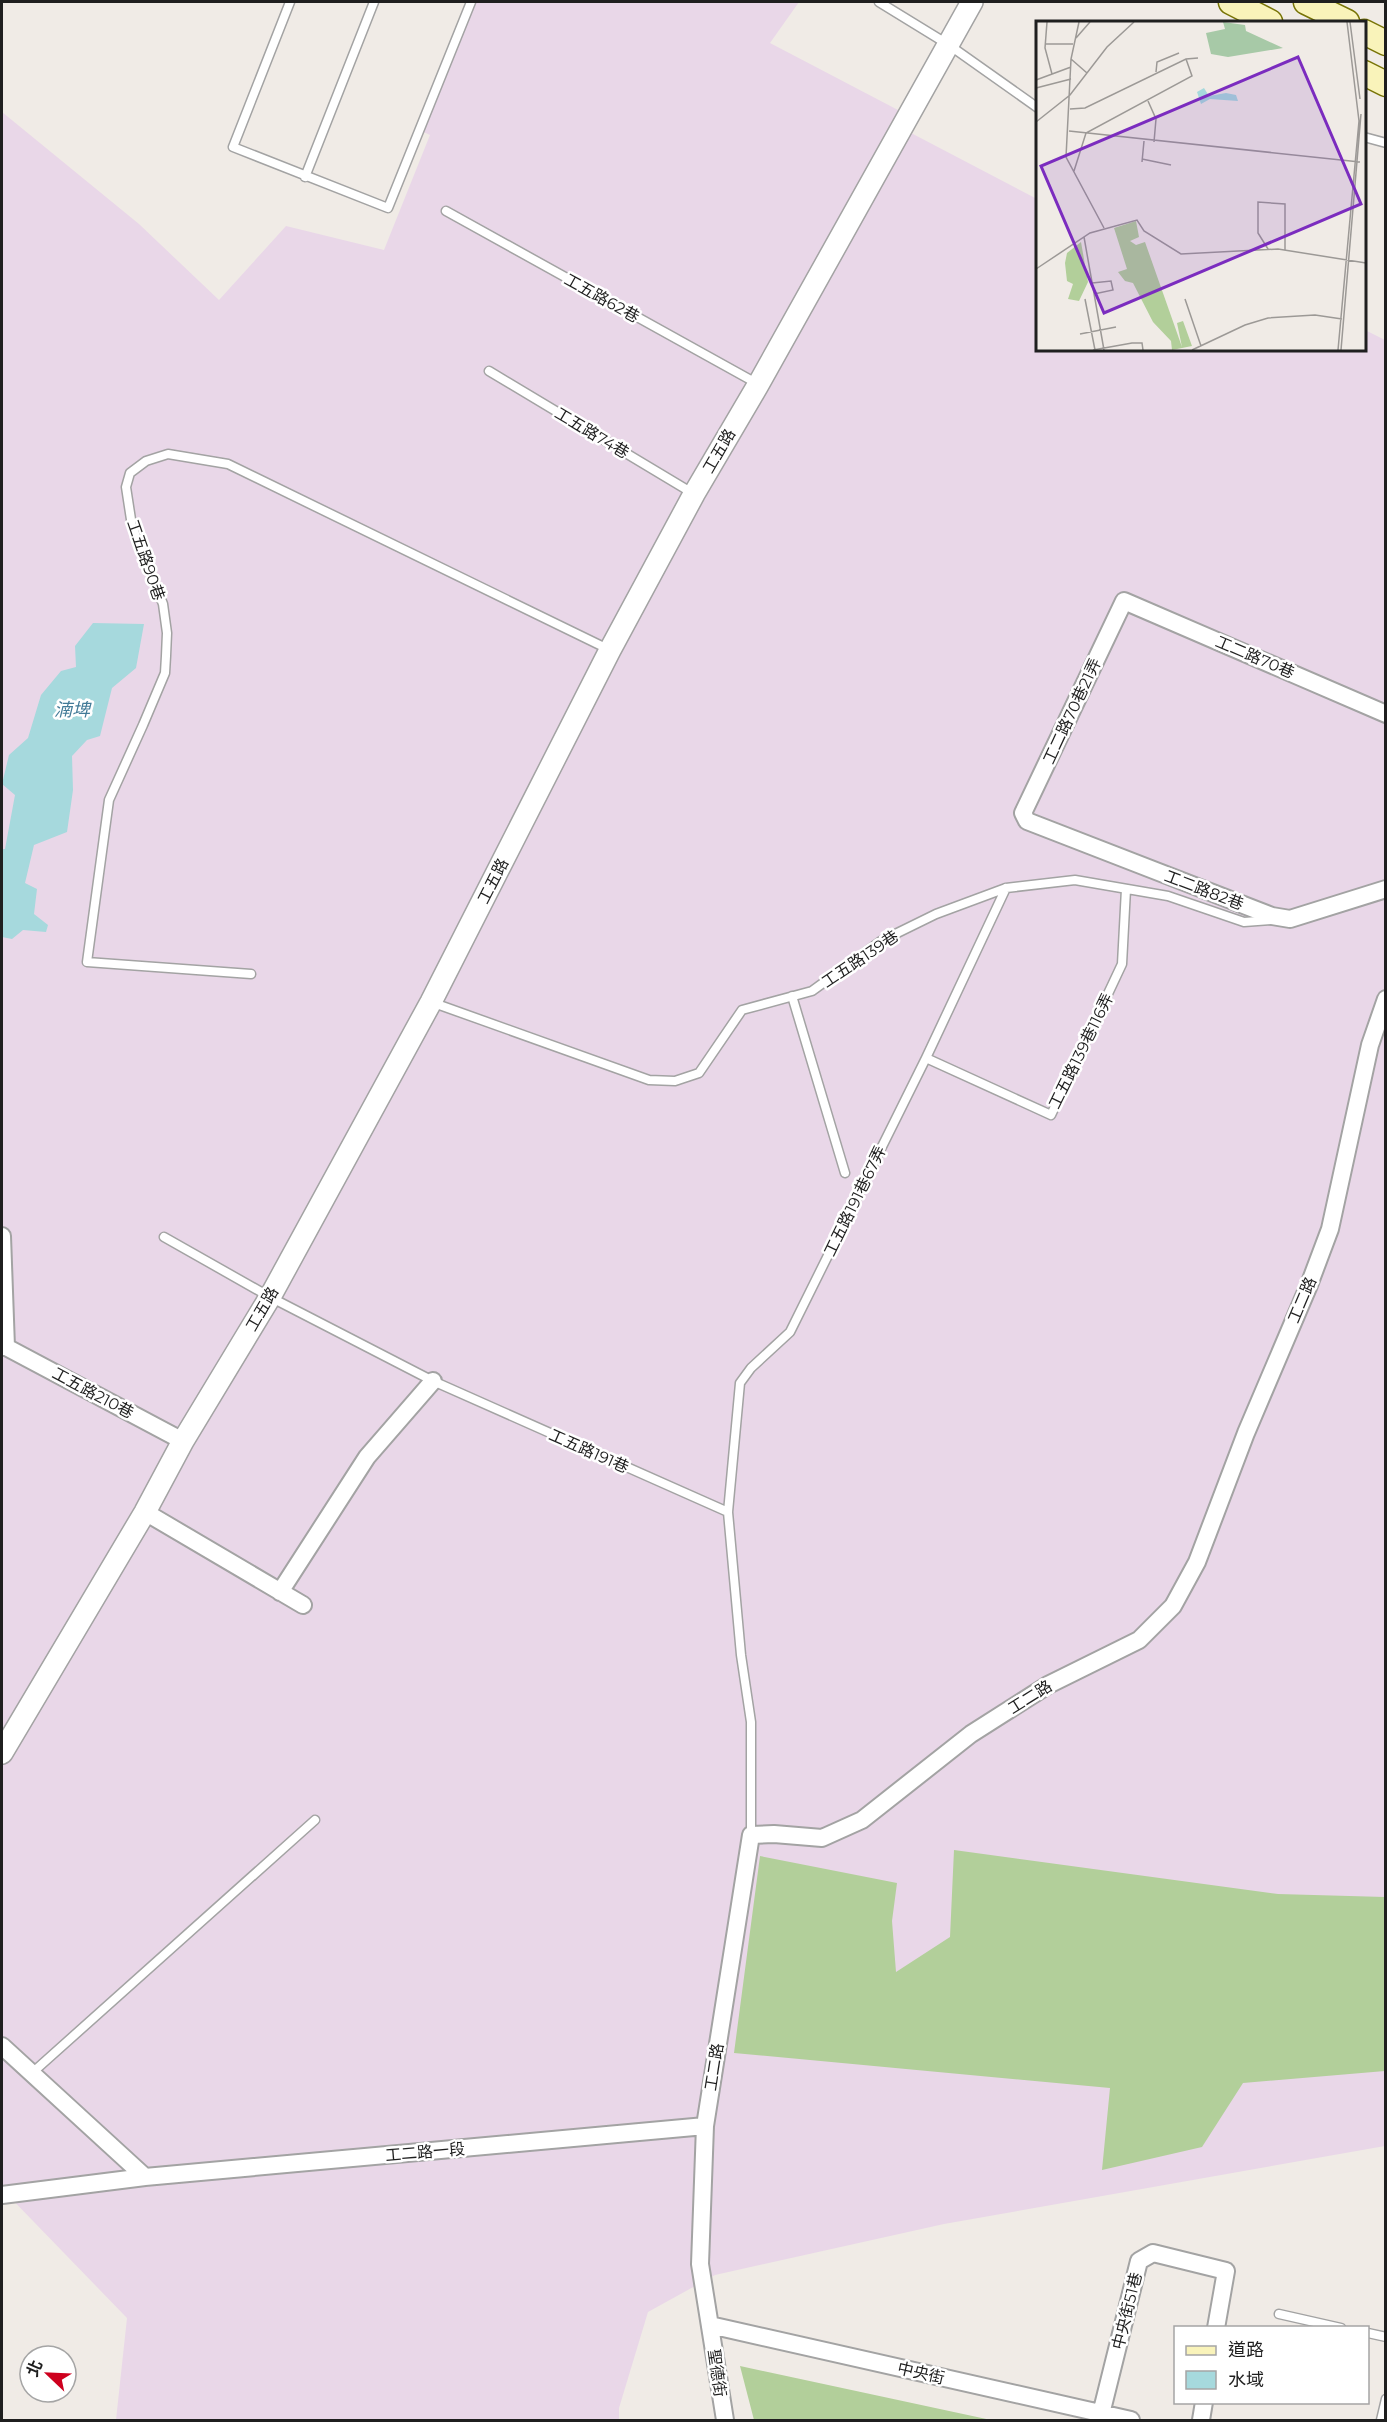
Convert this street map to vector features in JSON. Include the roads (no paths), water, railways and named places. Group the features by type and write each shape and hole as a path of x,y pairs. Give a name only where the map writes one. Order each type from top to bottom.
{"main road":[{"path":"1231,2 1268,21"},
{"path":"1306,2 1345,21"},
{"path":"1366,33 1386,43"},
{"path":"1366,74 1386,84"}],"street":[{"name":"工五路","path":"2,1753 145,1512 183,1441 270,1297 431,1002 610,650 694,494 758,385 972,2"},
{"name":"工二路70巷","path":"1124,601 1386,714"},
{"name":"工二路70巷21弄","path":"1026,821 1023,813 1124,601"},
{"name":"工二路82巷","path":"1026,821 1272,916 1290,919"},
{"path":"1290,919 1386,889"},
{"name":"工二路","path":"710,2325 700,2264 705,2126 752,1835 774,1834 822,1838 862,1820 971,1734 1048,1685 1140,1640 1173,1606 1197,1562 1245,1433 1309,1285 1330,1229 1370,1045 1386,999"},
{"path":"2,1236 4,1347"},
{"name":"工五路210巷","path":"4,1347 183,1441"},
{"path":"280,1592 367,1457 433,1381"},
{"path":"145,1512 303,1605"},
{"path":"2,2046 145,2177"},
{"name":"工二路一段","path":"2,2196 145,2177 705,2126"},
{"name":"中央街51巷","path":"1101,2414 1139,2261 1153,2253 1226,2271 1216,2326"},
{"name":"中央街","path":"710,2325 1131,2421"},
{"name":"聖德街","path":"710,2325 725,2421"},
{"path":"1201,2421 1204,2404"}],"lane":[{"path":"290,2 232,147 388,208 471,2"},
{"path":"305,177 374,2"},
{"path":"879,2 949,45 1036,107"},
{"path":"1366,137 1386,143"},
{"name":"工五路62巷","path":"446,212 758,385"},
{"name":"工五路74巷","path":"489,371 694,494"},
{"name":"工五路90巷","path":"251,974 87,962 109,800 165,672 167,633 163,604 132,526 126,487 130,473 146,462 168,454 228,464 610,650"},
{"name":"工五路139巷","path":"431,1002 649,1080 675,1081 699,1073 742,1010 812,991 881,941 936,914 1006,888 1075,880 1168,896 1244,922 1290,919"},
{"name":"工五路191巷67弄","path":"728,1512 740,1383 751,1368 790,1332 926,1058 1006,888"},
{"name":"工五路139巷116弄","path":"926,1058 1051,1115 1122,964 1126,889"},
{"path":"792,996 845,1173"},
{"name":"工五路191巷","path":"164,1237 270,1297 433,1381 728,1512"},
{"path":"728,1512 741,1655 751,1722 752,1835"},
{"path":"32,2073 315,1820"},
{"path":"1279,2314 1332,2326"},
{"path":"1369,2333 1386,2337"},
{"path":"1380,2421 1386,2399"}],"water":[{"name":"湳埤","path":"93,623 144,624 136,668 112,688 100,736 87,740 72,756 73,790 67,832 34,845 25,883 37,889 34,914 48,925 46,932 23,930 12,939 2,937 2,849 5,849 15,795 2,784 9,755 28,738 41,695 61,671 76,667 75,646"}]}
